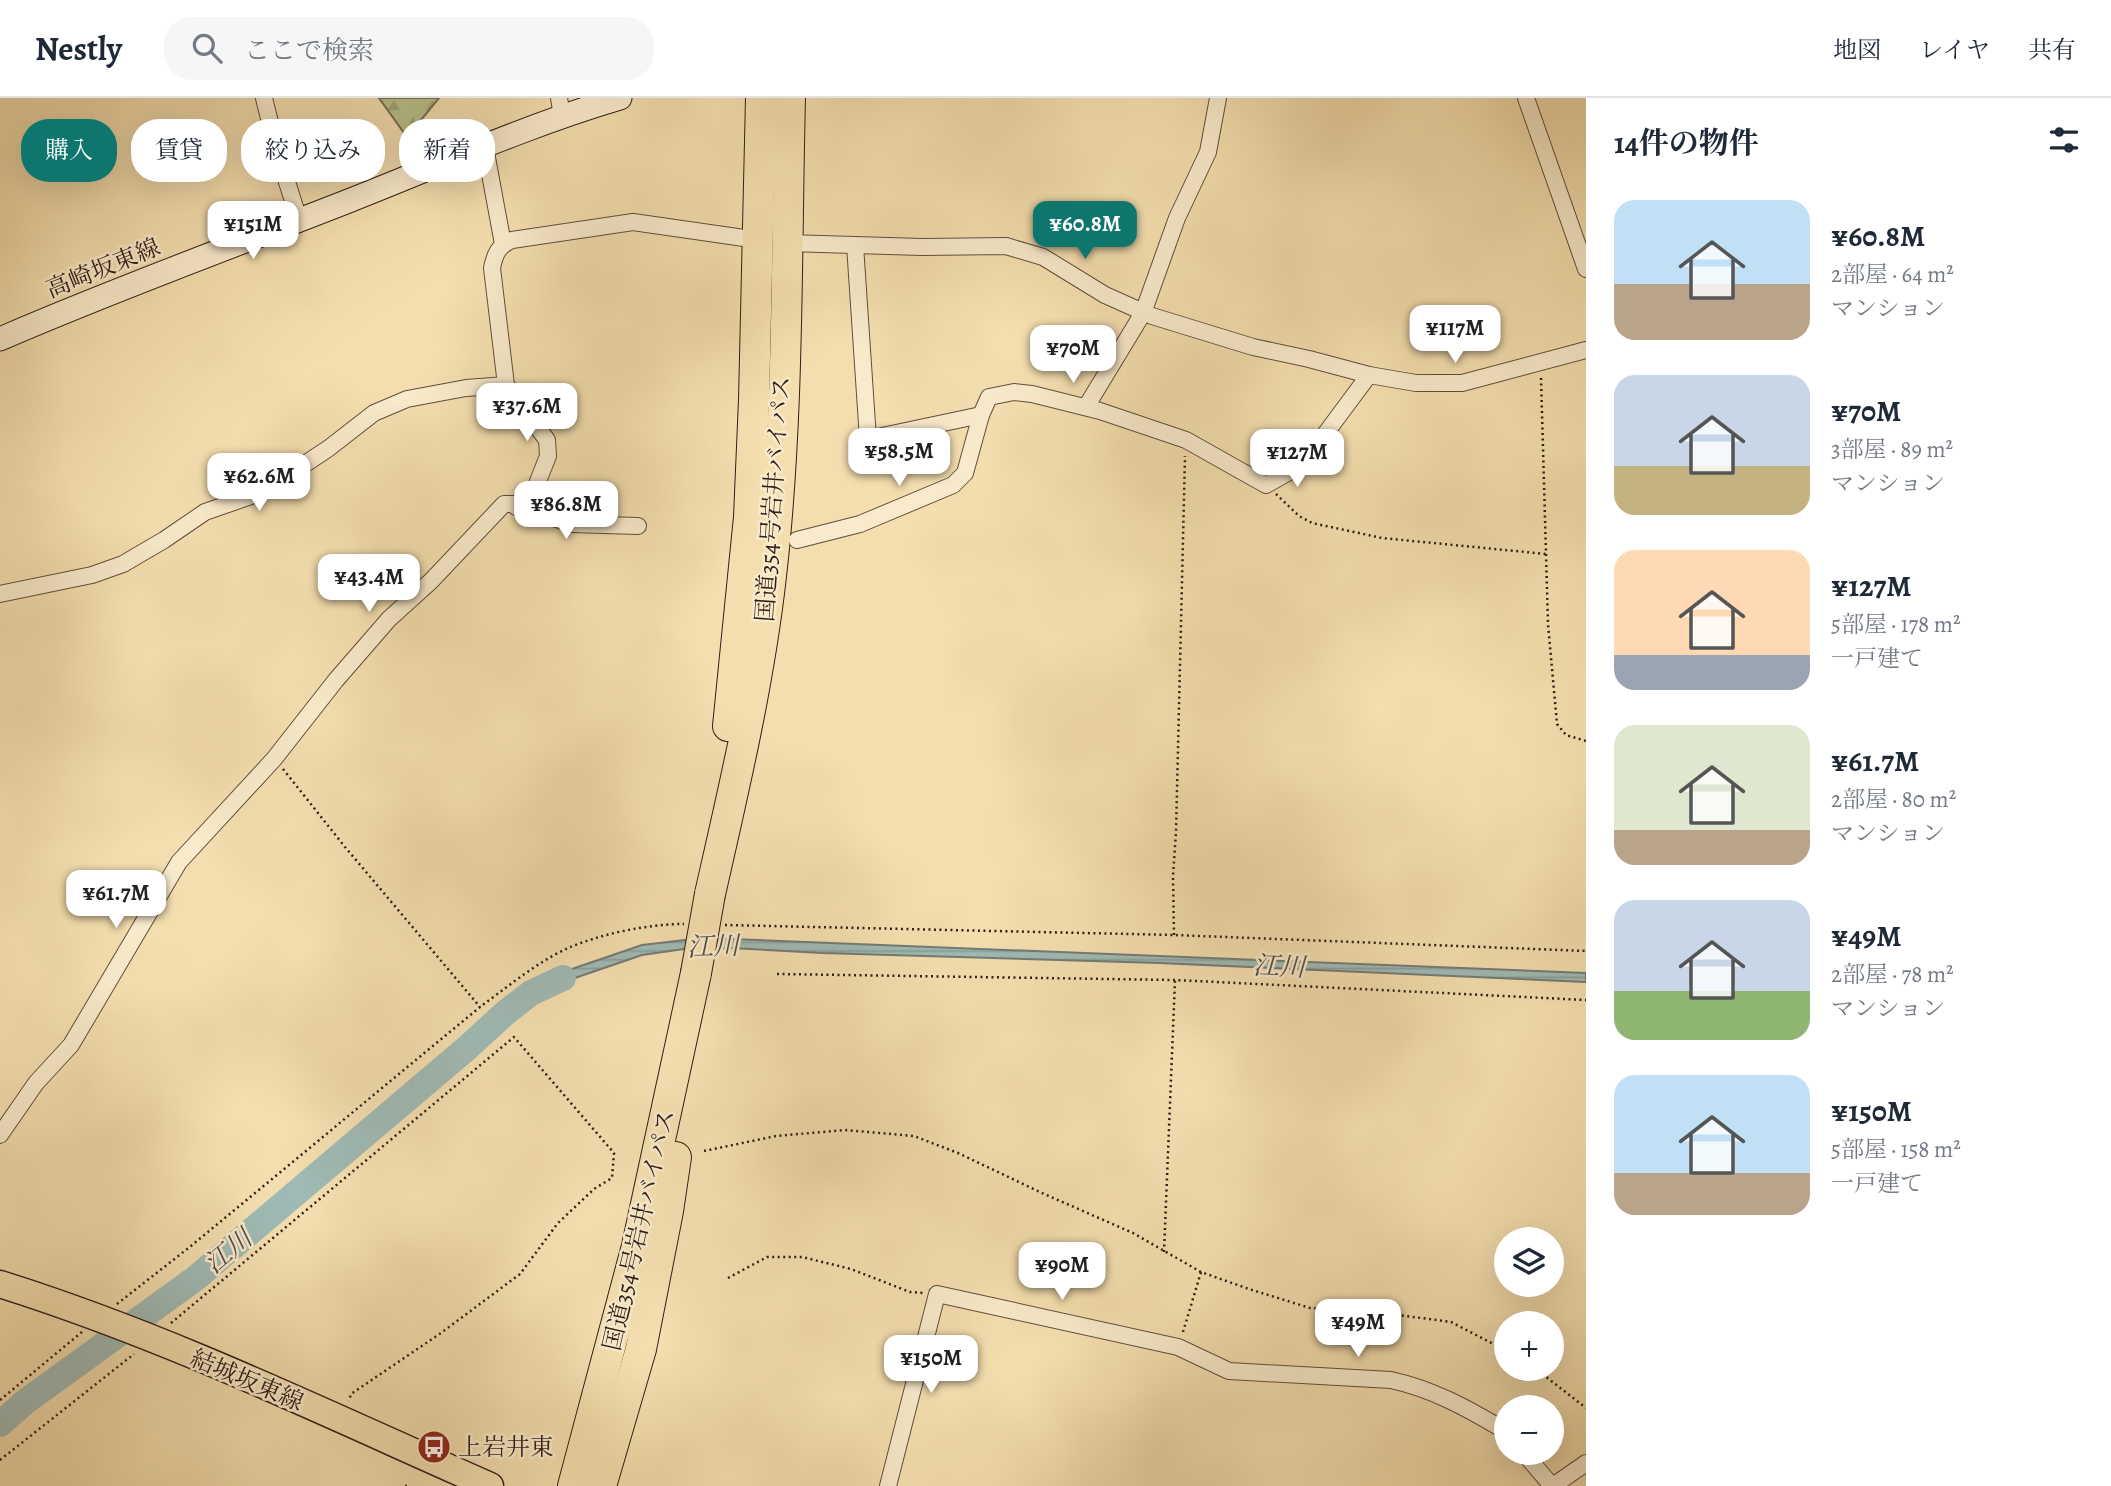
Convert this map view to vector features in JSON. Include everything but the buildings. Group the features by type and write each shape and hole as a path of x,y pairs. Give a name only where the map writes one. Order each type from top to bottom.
{"highway":[{"name":"国道354号岩井バイパス","path":"573,1486 637,1247 744,742 771,579 779,495 772,242 761,98"},
{"name":"国道354号岩井バイパス","path":"772,242 790,98"},
{"name":"国道354号岩井バイパス","path":"601,1486 641,1349 668,1211 690,1062 696,972"}],"main road":[{"name":"高崎坂東線","path":"495,142 560,107 620,98"},
{"name":"高崎坂東線","path":"0,339 86,302 399,181"},
{"name":"結城坂東線","path":"0,1284 102,1319 490,1486"}],"street":[{"path":"264,98 299,220"},
{"path":"1086,407 1143,313 1177,218 1208,152 1218,98"},
{"path":"1525,98 1586,270"},
{"path":"491,182 503,244"},
{"path":"0,1135 36,1083 71,1045 180,862 274,759 389,619 431,581 504,504 529,504 548,456 547,440 506,385 492,268 495,254 503,244 512,240 633,222 772,242 1006,246 1043,257 1105,295 1143,313 1253,348 1368,375 1416,383 1462,383 1586,350"},
{"path":"855,245 869,439 981,415"},
{"path":"797,540 860,524 953,485 965,473 981,415 989,397 1014,392 1032,394 1158,429 1186,440 1266,485 1296,468 1320,441 1368,375"},
{"path":"0,594 92,575 123,564 205,512 251,496 281,480 374,413 407,399 466,388 506,385"},
{"path":"504,504 573,524 638,526"},
{"path":"888,1486 937,1294 1178,1347 1229,1371 1391,1380 1416,1385 1465,1407 1494,1424"},
{"path":"1533,1465 1552,1486 1586,1463"}],"path":[{"path":"1542,360 1548,624 1557,724 1566,735 1586,741"},
{"path":"1174,935 1173,876 1186,440"},
{"path":"1266,485 1300,516 1312,523 1382,538 1546,554"},
{"path":"274,759 480,1007"},
{"path":"0,1399 102,1319 480,1007 519,979 566,949 616,933 660,924 688,924"},
{"path":"715,925 1174,935 1586,951"},
{"path":"777,974 1175,980 1586,1000"},
{"path":"1164,1252 1175,980"},
{"path":"0,1460 514,1037 614,1153 612,1178 594,1189 558,1223 520,1274 441,1333 351,1394 341,1420"},
{"path":"704,1151 776,1136 845,1130 914,1136 958,1153 1133,1233 1201,1272 1310,1308 1451,1322 1494,1344"},
{"path":"728,1278 767,1257 802,1257 851,1269 910,1292 937,1294"},
{"path":"1178,1347 1201,1272"},
{"path":"1551,1381 1586,1408"}],"green space":[{"path":"379,98 439,98 422,119 399,119 399,126"}],"water":[{"path":"732,939 1586,973 1586,982 731,948 684,949 642,955 569,980 534,997 531,988 566,971 642,945 685,940"}],"waterway":[{"name":"江川","path":"0,1424 25,1402 196,1278 504,1014 531,993 563,978"}],"place":[{"name":"上岩井東","path":"434,1447"}]}
